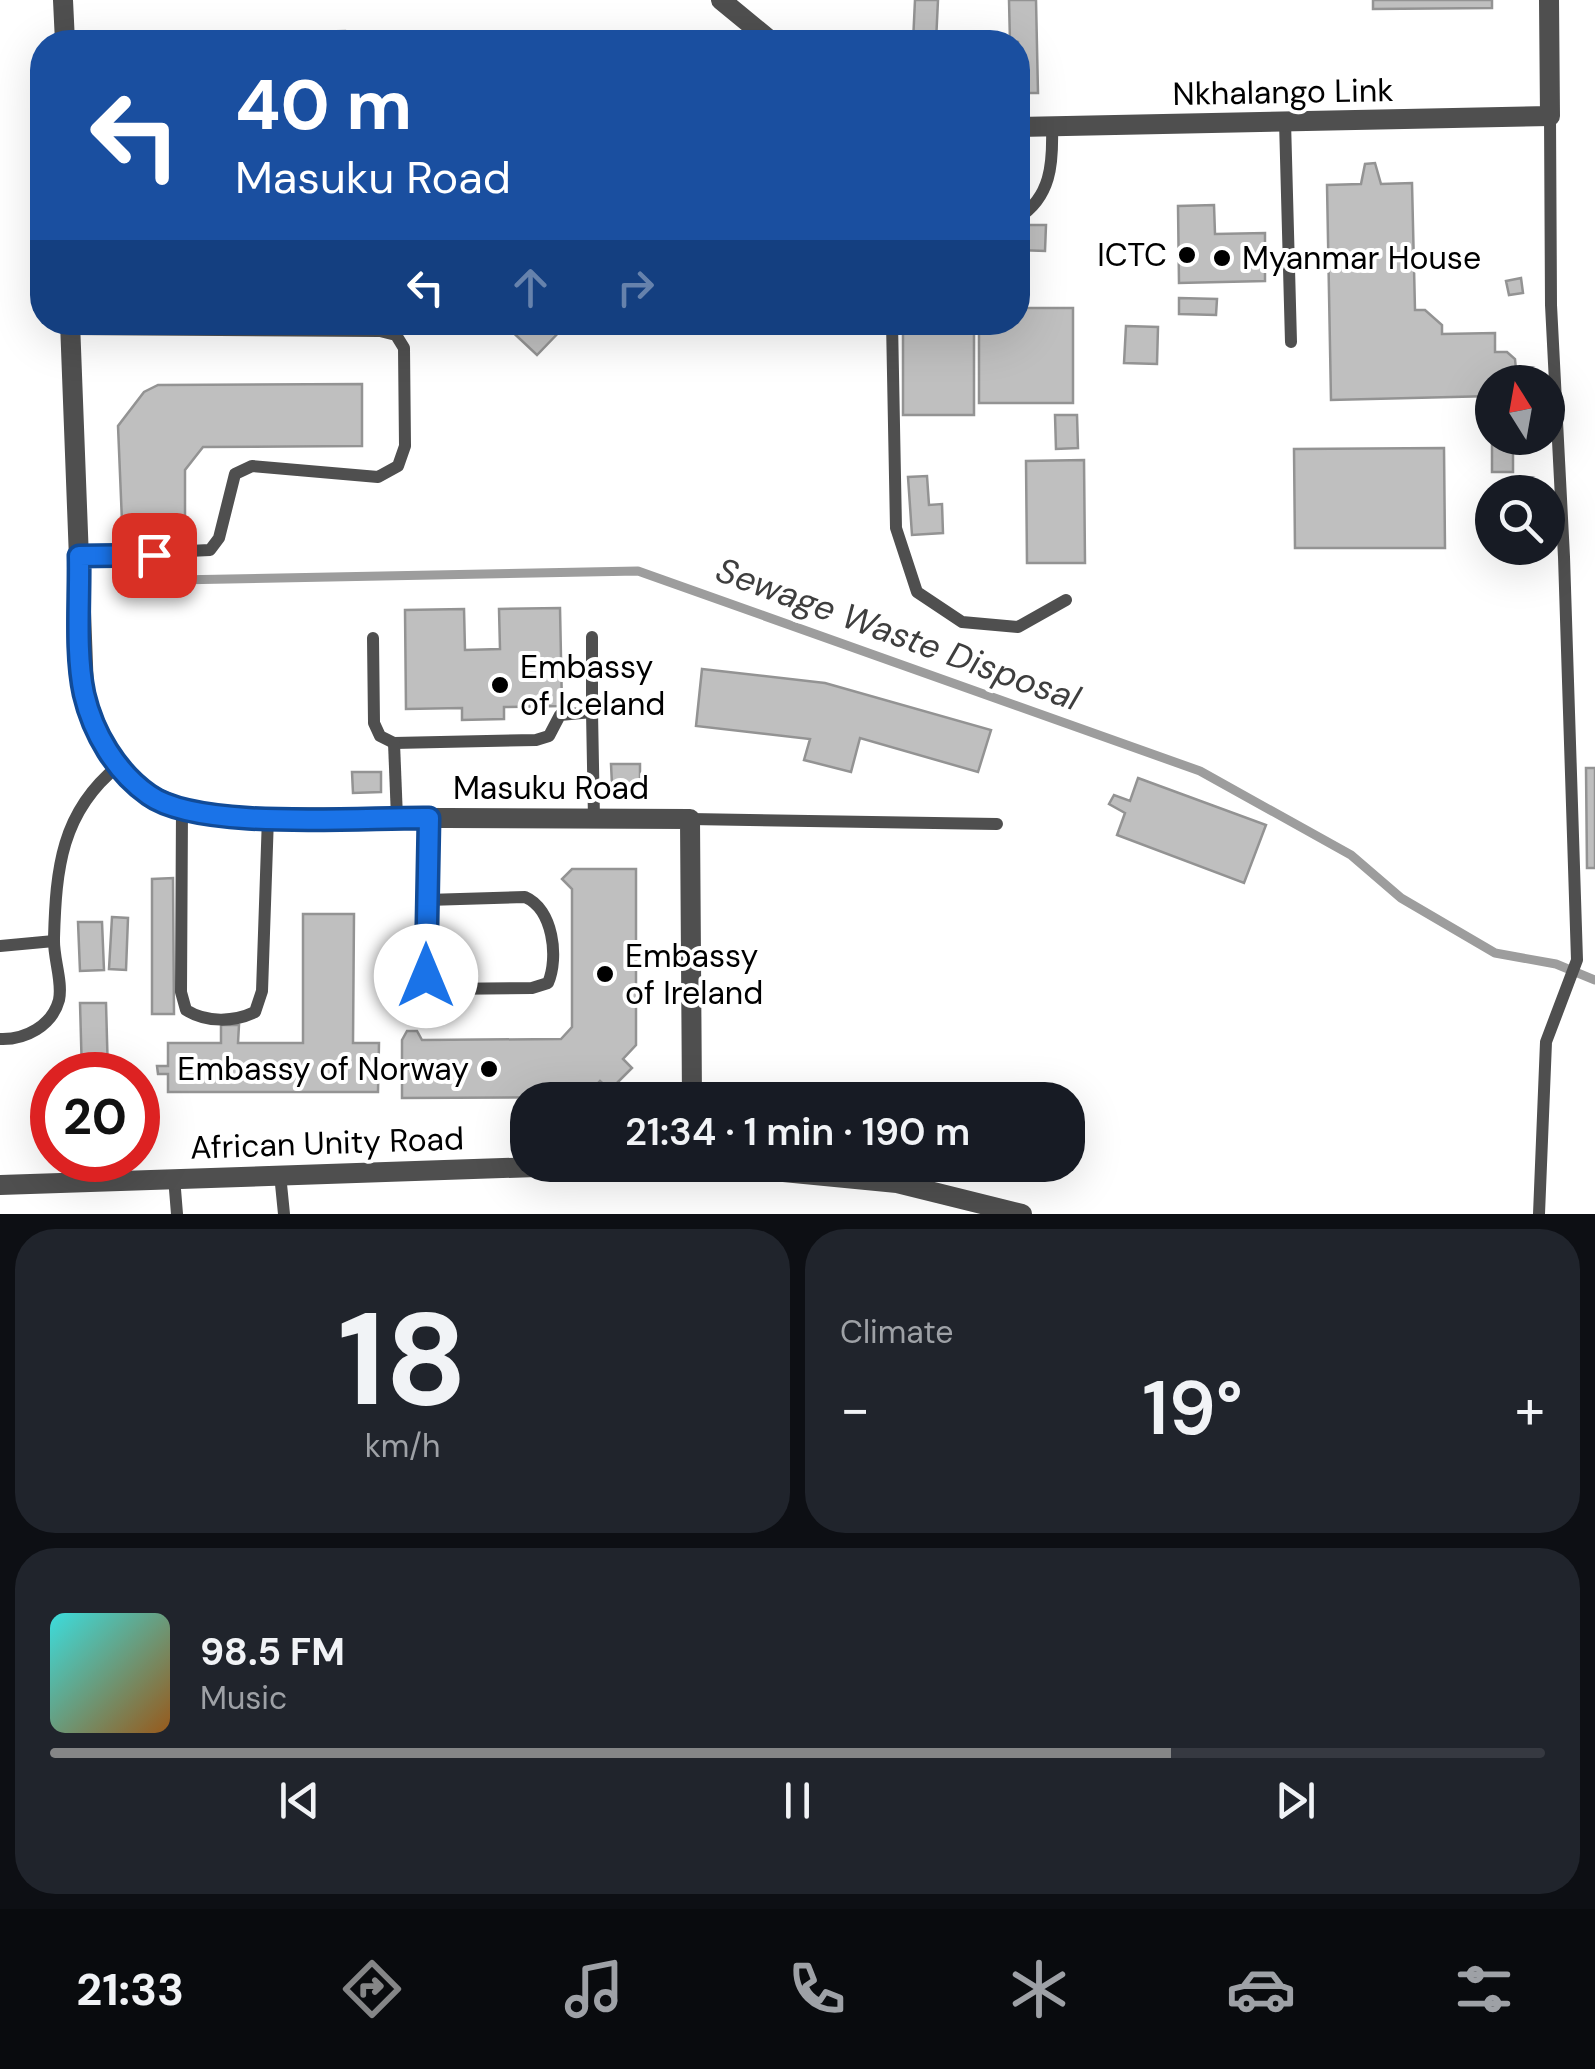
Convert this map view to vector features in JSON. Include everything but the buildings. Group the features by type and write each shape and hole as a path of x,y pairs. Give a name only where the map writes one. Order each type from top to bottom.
{"street":[{"path":"64,0 64,30"},
{"path":"721,0 757,30"},
{"path":"1549,0 1550,116"},
{"name":"Nkhalango Link","path":"1030,128 1550,116"},
{"name":"Masuku Road","path":"70,335 84,691 98,734 118,766 150,796 182,810 217,816 690,819 692,1082"},
{"name":"African Unity Road","path":"0,1185 510,1167"},
{"path":"883,1182 1022,1214"}],"lane":[{"path":"1539,1214 1546,1042 1577,960 1564,556 1551,305 1550,116"},
{"path":"1285,122 1291,342"},
{"path":"1030,206 1042,195 1053,166 1052,128"},
{"path":"79,556 210,550 218,538 235,474 252,466 378,476 398,466 404,446 404,348 396,335"},
{"path":"892,335 896,528 917,592 962,622 1018,627 1066,600"},
{"path":"373,638 374,722 380,736 394,743 536,740 549,736 560,715 592,712"},
{"path":"592,638 594,819"},
{"path":"394,743 397,818"},
{"path":"0,1039 28,1036 50,1019 59,998 54,940 62,852 72,817 92,787 118,766"},
{"path":"182,810 180,992 186,1010 199,1018 240,1019 255,1012 262,991 268,817"},
{"path":"426,900 526,897 538,902 548,918 554,970 548,983 532,988 437,989 426,976 426,900 429,818"},
{"path":"690,819 997,824"},
{"path":"0,946 54,940"},
{"path":"280,1174 284,1214"},
{"path":"174,1177 177,1214"}],"waterway":[{"name":"Sewage Waste Disposal","path":"122,581 638,571 1200,771 1351,855 1401,898 1495,953 1556,964 1595,980"}],"place":[{"name":"ICTC","path":"1187,255"},
{"name":"Myanmar House","path":"1222,258"},
{"name":"Embassy of Iceland","path":"500,685"},
{"name":"Embassy of Ireland","path":"605,974"},
{"name":"Embassy of Norway","path":"489,1069"}],"route":[{"path":"154,555 79,556 84,691 98,734 118,766 150,796 182,810 217,816 429,818 426,976"}]}
